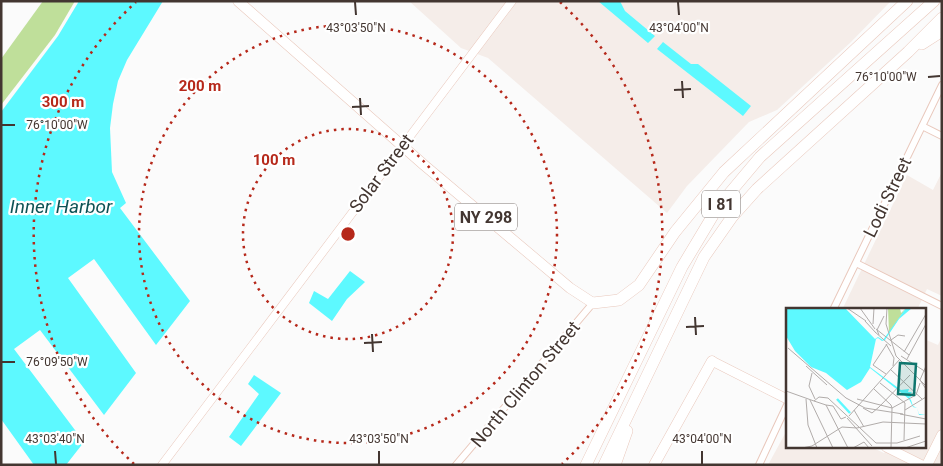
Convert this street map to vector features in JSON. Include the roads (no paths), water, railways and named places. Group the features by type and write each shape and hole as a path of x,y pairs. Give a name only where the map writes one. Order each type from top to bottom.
{"highway":[{"path":"853,52 896,1"},
{"path":"594,303 620,300 639,285 675,232 724,172 907,1"},
{"path":"922,12 929,1"},
{"name":"I 81","path":"586,465 682,267 718,207 760,157 934,1"},
{"name":"I 81","path":"604,465 704,257 732,217 789,158 908,52 942,18"},
{"path":"908,52 942,32"},
{"path":"616,465 644,383"}],"main road":[{"name":"NY 298","path":"238,1 402,146 570,288 594,303"},
{"path":"654,465 712,361 786,398"},
{"path":"927,465 942,435"},
{"path":"888,448 922,465"}],"street":[{"name":"Solar Street","path":"162,465 512,1"},
{"name":"Lodi Street","path":"834,308 942,85"},
{"path":"922,126 942,136"},
{"path":"856,263 942,306"},
{"name":"North Clinton Street","path":"456,465 594,303"},
{"path":"759,465 786,407"}],"water":[{"name":"Inner Harbor","path":"79,1 163,1 127,60 118,81 110,128 112,172 126,203 120,208 190,301 156,345 94,259 68,278 136,373 104,415 40,330 14,349 84,442 66,465 34,465 1,419 1,112 58,36"},
{"path":"598,1 620,1 625,11 655,36 648,43"},
{"path":"663,42 691,64 698,64 751,106 743,116 657,49"},
{"path":"350,271 365,282 347,299 332,321 309,303 314,291 328,299"},
{"path":"254,375 281,393 241,446 229,437 259,394 248,384"}]}
